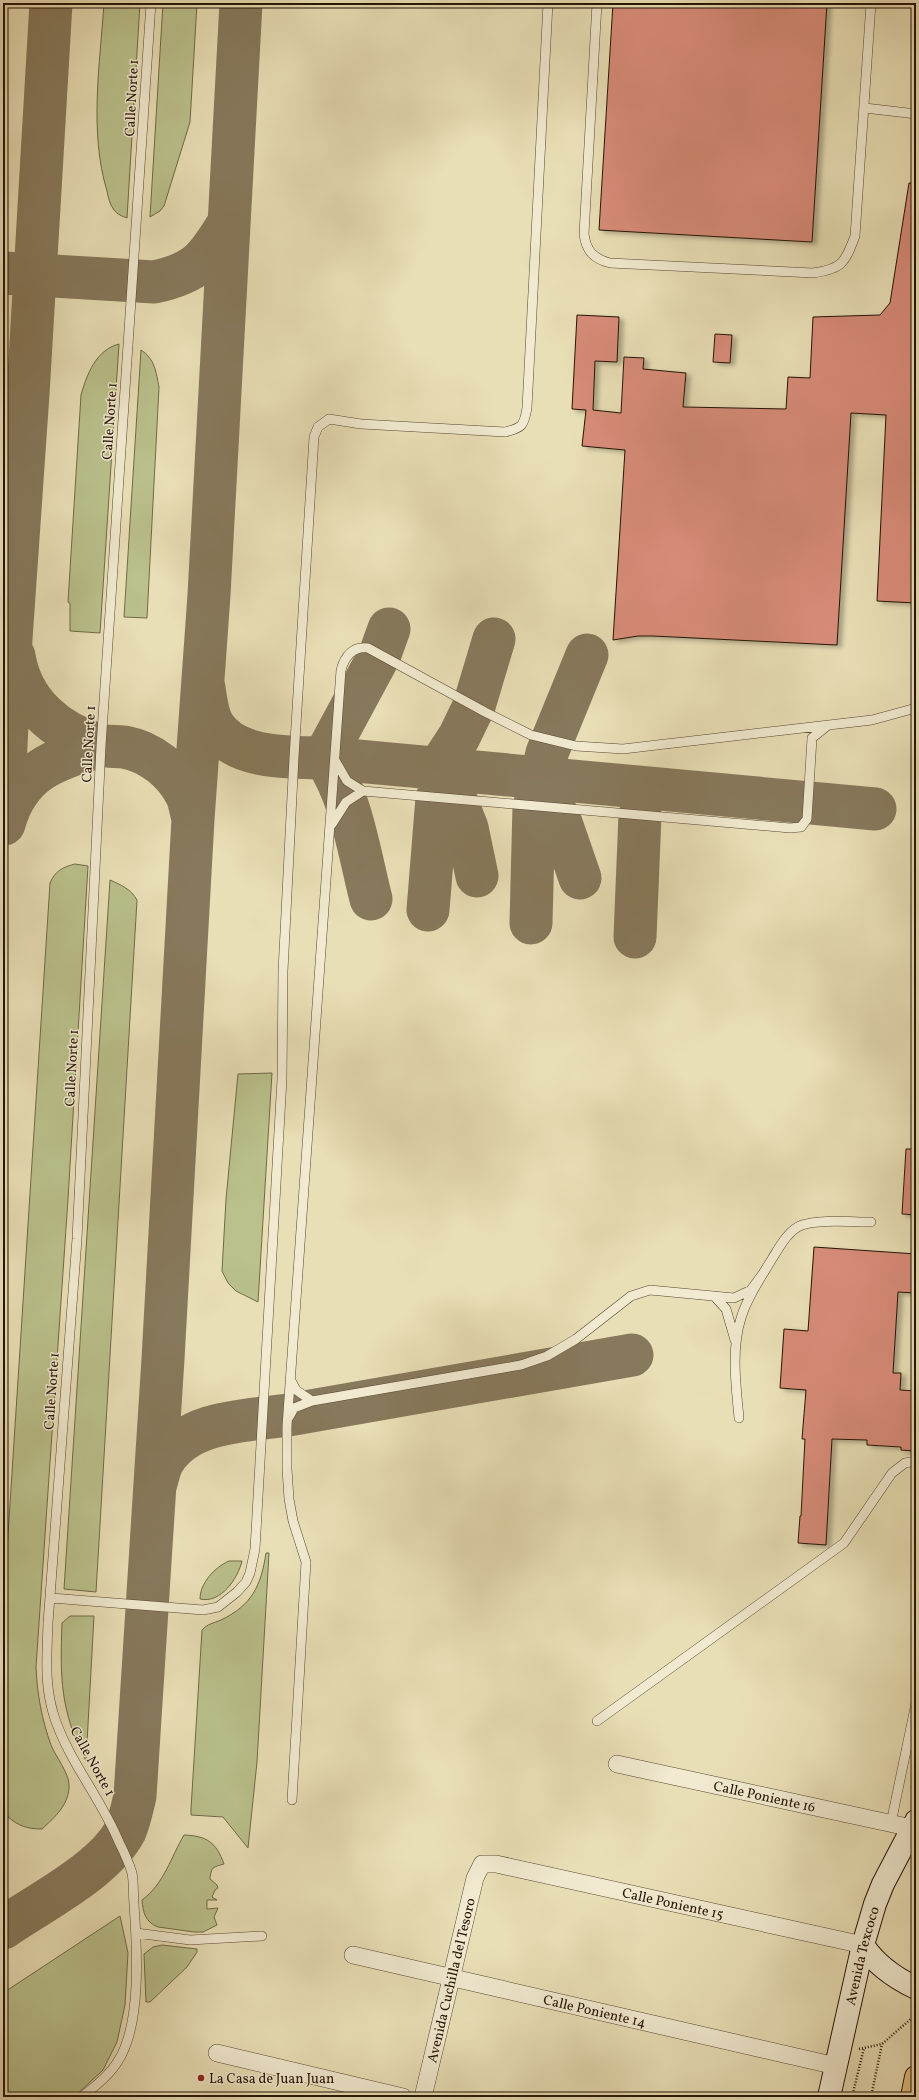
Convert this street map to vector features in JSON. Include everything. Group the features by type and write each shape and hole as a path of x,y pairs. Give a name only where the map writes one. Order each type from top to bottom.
{"main road":[{"name":"Avenida Texcoco","path":"829,2097 863,1945 883,1884 914,1825"},
{"path":"863,1945 872,1958 898,1980 916,1988"},
{"path":"912,2097 916,2077"}],"street":[{"name":"Calle Poniente 16","path":"617,1764 891,1824 914,1825"},
{"name":"Calle Poniente 15","path":"482,1864 496,1864 863,1945"},
{"name":"Avenida Cuchilla del Tesoro","path":"424,2097 475,1878 482,1864"},
{"name":"Calle Poniente 14","path":"353,1955 451,1978 837,2060"},
{"path":"217,2053 403,2097"}],"lane":[{"name":"Calle Norte 1","path":"81,2097 102,2081 118,2062 126,2045 135,2005 136,1933 132,1874 105,1813 67,1749 54,1714 46,1678 77,1239 101,746 151,3"},
{"path":"51,1598 203,1610 218,1607 228,1600 246,1582 250,1572 255,1549 263,1419 282,1078 283,971 294,757 314,437 318,427 329,419 361,424 505,432 517,429 523,425 527,408 548,3"},
{"path":"597,3 584,234 586,245 591,254 600,260 610,263 813,273 827,271 841,265 850,252 855,236 865,108 871,3"},
{"path":"865,108 916,114"},
{"path":"292,1800 306,1562 293,1521 289,1499 287,1426 341,670 345,660 352,650 363,648 380,654 530,735 568,744 623,749 872,720 916,708"},
{"path":"335,759 340,772 347,780 363,791 746,824 797,827 803,825 808,816 812,738 828,725"},
{"path":"797,728 812,738"},
{"path":"330,826 343,804 363,791"},
{"path":"739,1418 736,1388 736,1346 741,1318 762,1276 779,1247 793,1231 801,1226 812,1223 871,1222"},
{"path":"287,1426 289,1415 294,1408 312,1401 522,1366 562,1348 631,1296 642,1291 650,1290 734,1298 746,1294 762,1276"},
{"path":"715,1297 726,1309 730,1318 736,1346"},
{"path":"290,1379 296,1390 312,1401"},
{"path":"597,1721 844,1543 892,1473 905,1463 916,1461"},
{"path":"891,1824 916,1703"},
{"path":"136,1933 190,1940 262,1936"}],"path":[{"path":"837,2060 864,2048 882,2044 913,2017 916,2018"},
{"path":"870,2097 882,2044"},
{"path":"852,2097 864,2048"}],"green space":[{"path":"104,3 140,3 127,218 117,213 110,203 98,145 98,74"},
{"path":"163,3 197,3 190,122 164,206 160,211 150,217"},
{"path":"119,344 100,633 70,631 70,603 68,602 81,395 86,379 98,357 111,347"},
{"path":"141,350 152,362 156,371 159,387 147,618 124,617"},
{"path":"75,864 88,866 68,1199 36,1667 39,1697 45,1726 51,1745 68,1780 69,1791 61,1810 42,1829 37,1829 28,1828 16,1823 8,1817 3,1787 3,1613 50,883 54,875 60,870"},
{"path":"110,880 129,890 137,900 96,1592 64,1589"},
{"path":"272,1073 258,1302 236,1291 228,1283 222,1271 226,1199 238,1074"},
{"path":"266,1553 269,1553 257,1762 248,1848 223,1817 191,1815 191,1809 202,1630 208,1625 232,1614 248,1601 258,1585"},
{"path":"229,1561 242,1561 237,1575 232,1582 215,1598 208,1600 200,1599 203,1587 209,1576"},
{"path":"70,1616 94,1616 86,1761 77,1743 66,1710 62,1677 62,1623"},
{"path":"184,1835 199,1837 210,1842 218,1850 224,1864 213,1868 210,1875 210,1879 217,1885 218,1888 215,1890 212,1897 217,1900 207,1900 207,1909 218,1908 214,1917 217,1925 203,1932 158,1927 147,1919 143,1909 142,1900 150,1894 162,1878"},
{"path":"120,1916 128,1953 125,2005 117,2042 103,2070 74,2097 3,2097 3,1993"},
{"path":"162,1945 197,1949 197,1952 187,1967 150,2002 146,2002 144,1954 153,1947"}],"building":[{"path":"613,3 827,3 812,242 599,230"},
{"path":"909,183 916,183 916,603 877,601 886,415 851,413 837,645 653,636 638,636 613,640 625,450 582,446 586,410 572,409 577,315 619,317 617,362 595,361 593,410 621,413 624,357 644,358 643,369 686,373 683,407 786,409 788,377 810,378 813,317 880,315 890,303"},
{"path":"715,334 732,335 730,363 713,362"},
{"path":"906,1149 916,1149 916,1215 902,1214"},
{"path":"814,1247 916,1254 916,1293 898,1292 893,1373 901,1373 900,1390 916,1391 916,1451 901,1450 901,1447 867,1445 867,1440 832,1439 826,1545 798,1543 801,1516 805,1439 802,1439 806,1390 780,1388 784,1329 808,1331"}],"taxiway":[{"path":"3,810 11,639 28,394 51,3"},
{"path":"3,1928 70,1885 103,1859 125,1831 130,1818 135,1796 163,1359 193,819 209,595 241,3"},
{"path":"3,273 154,282 181,274 199,263 213,247 228,224"},
{"path":"324,758 380,654 389,629"},
{"path":"438,769 459,737 474,706 494,639"},
{"path":"541,778 547,753 587,655"},
{"path":"14,656 18,673 24,688 43,713 55,724 84,740 103,746 124,747 144,753 153,758 169,771 182,787 187,796 193,819"},
{"path":"204,688 210,717 214,726 224,737 236,745 250,751 265,754 325,758 875,809"},
{"path":"4,824 10,806 18,792 28,780 40,770 68,756 101,746"},
{"path":"325,758 342,791 354,826 371,899"},
{"path":"444,769 467,828 477,876"},
{"path":"538,778 560,820 580,878"},
{"path":"428,910 437,798"},
{"path":"531,923 534,806"},
{"path":"635,937 640,815"},
{"path":"156,1483 164,1460 175,1447 188,1437 203,1430 220,1425 237,1421 288,1415 632,1355"}],"place":[{"name":"La Casa de Juan Juan","path":"201,2078"}]}
